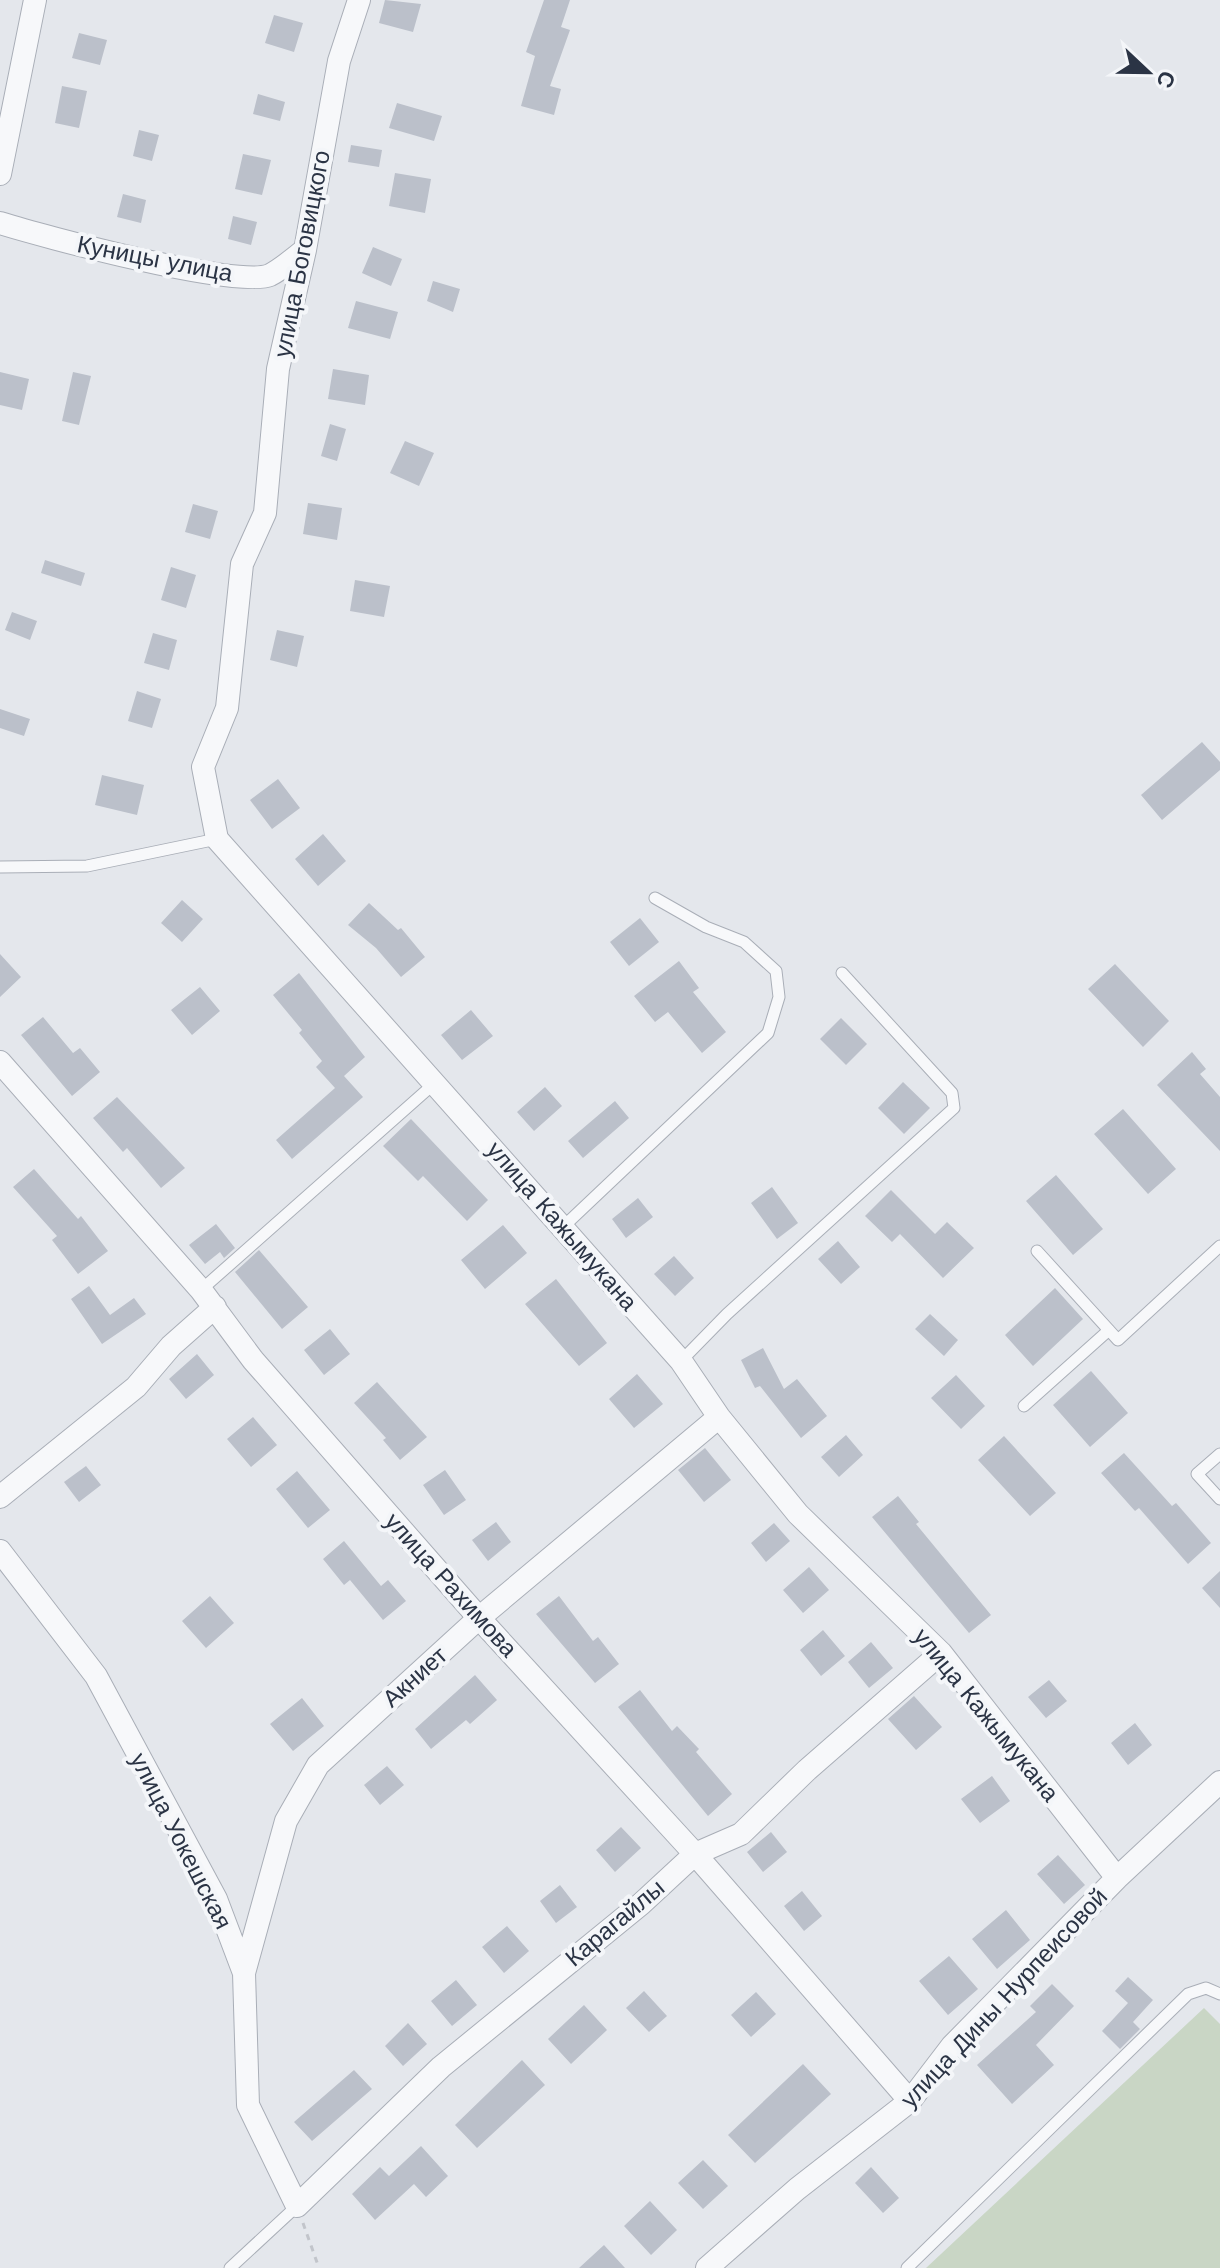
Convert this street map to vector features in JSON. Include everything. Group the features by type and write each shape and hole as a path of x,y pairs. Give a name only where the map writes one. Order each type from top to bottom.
{"street":[{"path":"0,174 35,0"},
{"name":"улица Боговицкого","path":"217,839 203,767 227,708 242,564 265,513 278,369 305,250 339,61 359,0"},
{"name":"Куницы улица","path":"0,223 60,241 225,276 268,276 305,250"},
{"name":"улица Кажымукана","path":"217,839 681,1361 719,1417 798,1514 941,1653 1117,1878"},
{"name":"улица Рахимова","path":"0,1062 208,1298 253,1360 479,1618 695,1854 910,2101"},
{"path":"0,1497 136,1387 208,1298"},
{"name":"Акниет","path":"244,1973 286,1821 318,1765 479,1618 719,1417"},
{"name":"улица Уокешская","path":"0,1551 96,1676 216,1899 244,1973 248,2105 297,2206"},
{"name":"Карагайлы","path":"297,2206 441,2067 641,1904 695,1854 741,1834 807,1770 941,1653"},
{"name":"улица Дины Нурпеисовой","path":"707,2268 797,2189 910,2101 952,2046 1117,1878 1220,1782"}],"lane":[{"path":"0,867 87,866 217,839"},
{"path":"563,1227 768,1033 779,997 776,971 744,942 706,927 655,898"},
{"path":"681,1361 727,1314 954,1108 952,1093 842,973"},
{"path":"208,1298 436,1082"},
{"path":"1037,1251 1118,1340 1220,1246"},
{"path":"1024,1406 1109,1330"},
{"path":"1220,1454 1197,1474 1220,1499"},
{"path":"907,2268 1188,1994 1206,1988 1220,1994"},
{"path":"230,2268 297,2206"}],"path":[{"path":"297,2206 319,2268"}],"green space":[{"path":"1204,2008 1220,2024 1220,2268 926,2268"}],"building":[{"path":"385,0 421,4 413,32 379,23"},
{"path":"544,0 570,0 561,27 570,30 550,86 561,89 554,115 521,106 535,56 526,52"},
{"path":"274,15 303,23 294,52 265,43"},
{"path":"79,33 107,40 100,65 72,58"},
{"path":"62,86 87,91 79,128 55,123"},
{"path":"258,94 285,102 280,121 253,114"},
{"path":"397,103 442,116 434,141 389,128"},
{"path":"139,130 159,135 152,161 133,156"},
{"path":"351,145 382,150 379,167 348,162"},
{"path":"243,154 271,160 262,195 235,189"},
{"path":"395,173 431,179 425,213 389,206"},
{"path":"123,194 146,200 141,223 117,217"},
{"path":"233,216 257,222 251,245 228,239"},
{"path":"373,247 402,259 391,286 362,273"},
{"path":"433,281 460,289 453,312 427,301"},
{"path":"356,301 398,312 390,339 348,328"},
{"path":"333,369 369,375 365,405 328,399"},
{"path":"0,372 29,379 22,410 0,405"},
{"path":"73,372 91,376 79,425 62,421"},
{"path":"330,424 346,429 337,461 321,456"},
{"path":"405,441 434,453 419,486 390,473"},
{"path":"308,503 342,508 337,540 303,534"},
{"path":"193,504 218,511 210,539 185,532"},
{"path":"45,560 85,573 81,586 41,573"},
{"path":"171,567 196,575 186,608 161,600"},
{"path":"355,580 390,586 384,617 350,611"},
{"path":"12,612 37,621 30,640 5,630"},
{"path":"277,630 304,636 297,667 270,660"},
{"path":"153,633 177,640 169,670 144,663"},
{"path":"137,691 161,699 152,728 128,721"},
{"path":"0,709 30,719 24,736 0,728"},
{"path":"1202,742 1220,762 1220,770 1162,820 1141,795"},
{"path":"102,775 144,785 137,815 95,805"},
{"path":"278,779 300,808 272,829 250,800"},
{"path":"323,834 346,861 318,886 295,859"},
{"path":"182,900 203,919 182,942 161,923"},
{"path":"369,903 398,930 401,928 425,957 401,977 376,948 348,925"},
{"path":"640,918 659,942 629,966 610,942"},
{"path":"0,954 21,977 0,997"},
{"path":"679,961 699,988 693,992 726,1032 702,1053 668,1012 655,1022 634,996"},
{"path":"1115,964 1169,1021 1143,1047 1088,989"},
{"path":"299,973 365,1057 344,1076 363,1097 292,1159 276,1140 335,1088 316,1067 322,1061 299,1033 302,1030 273,995"},
{"path":"200,987 220,1011 192,1035 171,1010"},
{"path":"471,1010 493,1036 462,1060 441,1035"},
{"path":"43,1017 73,1053 80,1048 100,1072 72,1096 21,1035"},
{"path":"841,1018 867,1044 846,1065 820,1039"},
{"path":"1192,1052 1206,1069 1200,1074 1220,1097 1220,1151 1157,1085"},
{"path":"903,1082 930,1108 904,1134 878,1108"},
{"path":"545,1087 562,1106 534,1131 517,1112"},
{"path":"117,1097 185,1168 161,1188 127,1148 123,1152 93,1118"},
{"path":"615,1101 629,1118 583,1158 568,1141"},
{"path":"1123,1109 1176,1169 1148,1194 1094,1134"},
{"path":"411,1119 488,1200 467,1221 423,1176 418,1181 383,1146"},
{"path":"34,1169 78,1219 81,1216 108,1251 78,1274 52,1240 57,1236 13,1187"},
{"path":"1056,1175 1103,1229 1073,1255 1026,1201"},
{"path":"772,1187 798,1223 777,1239 751,1203"},
{"path":"891,1190 935,1234 947,1222 974,1248 943,1278 900,1234 892,1242 865,1216"},
{"path":"638,1198 653,1217 626,1238 612,1219"},
{"path":"216,1224 235,1248 224,1258 220,1252 205,1264 189,1245"},
{"path":"503,1225 527,1253 485,1289 461,1260"},
{"path":"838,1241 860,1267 841,1284 818,1259"},
{"path":"259,1250 308,1307 282,1329 235,1272"},
{"path":"674,1256 694,1278 675,1296 654,1274"},
{"path":"556,1279 607,1343 579,1366 525,1304"},
{"path":"89,1286 110,1315 134,1298 146,1314 102,1344 71,1299"},
{"path":"1055,1288 1083,1319 1033,1366 1005,1335"},
{"path":"930,1314 958,1340 944,1356 915,1329"},
{"path":"330,1329 350,1354 324,1375 304,1350"},
{"path":"763,1348 784,1389 797,1379 827,1416 801,1438 760,1386 755,1388 741,1360"},
{"path":"197,1354 214,1375 186,1399 169,1379"},
{"path":"1091,1371 1128,1413 1090,1447 1053,1405"},
{"path":"637,1374 663,1404 634,1428 609,1399"},
{"path":"956,1375 985,1406 961,1429 931,1398"},
{"path":"377,1382 427,1437 400,1460 383,1440 386,1438 354,1403"},
{"path":"253,1417 277,1445 251,1467 227,1439"},
{"path":"846,1435 863,1455 839,1477 821,1457"},
{"path":"1004,1436 1056,1493 1030,1516 978,1460"},
{"path":"705,1448 731,1480 704,1502 678,1470"},
{"path":"1124,1453 1172,1506 1176,1503 1211,1543 1188,1564 1139,1508 1135,1511 1101,1473"},
{"path":"86,1466 101,1485 79,1502 64,1482"},
{"path":"445,1470 466,1500 444,1515 423,1485"},
{"path":"297,1471 330,1510 308,1528 276,1489"},
{"path":"898,1496 919,1522 916,1524 991,1615 969,1633 872,1517"},
{"path":"496,1522 511,1542 488,1561 472,1540"},
{"path":"774,1523 790,1541 766,1562 751,1543"},
{"path":"344,1541 381,1586 388,1580 406,1601 383,1620 350,1580 344,1585 323,1559"},
{"path":"809,1567 829,1590 803,1613 783,1590"},
{"path":"1220,1571 1220,1608 1202,1588"},
{"path":"210,1596 234,1623 206,1648 182,1621"},
{"path":"559,1596 593,1641 598,1637 619,1664 595,1683 536,1614"},
{"path":"823,1630 845,1656 821,1676 800,1650"},
{"path":"871,1642 893,1668 869,1688 848,1662"},
{"path":"475,1675 497,1700 470,1724 466,1720 431,1749 415,1729"},
{"path":"1049,1680 1067,1701 1046,1718 1028,1697"},
{"path":"640,1690 672,1731 677,1726 699,1749 696,1752 732,1794 708,1816 618,1707"},
{"path":"914,1696 942,1727 916,1750 888,1719"},
{"path":"302,1698 324,1726 293,1751 270,1724"},
{"path":"1135,1723 1152,1745 1128,1765 1111,1743"},
{"path":"387,1766 404,1785 380,1805 364,1785"},
{"path":"992,1776 1010,1801 980,1823 961,1799"},
{"path":"621,1827 641,1848 615,1872 596,1850"},
{"path":"771,1832 787,1852 763,1872 747,1852"},
{"path":"1058,1855 1085,1885 1064,1904 1037,1874"},
{"path":"560,1885 577,1907 556,1923 540,1901"},
{"path":"802,1891 822,1916 804,1931 784,1906"},
{"path":"1006,1910 1030,1940 997,1969 972,1939"},
{"path":"507,1926 529,1951 504,1973 482,1947"},
{"path":"949,1956 978,1989 948,2015 919,1981"},
{"path":"1128,1977 1153,2000 1133,2022 1140,2029 1120,2049 1102,2031 1128,2003 1115,1991"},
{"path":"456,1980 477,2005 452,2026 431,2001"},
{"path":"1052,1984 1074,2006 1036,2045 1054,2065 1012,2104 977,2065 1036,2012 1030,2006"},
{"path":"644,1991 667,2016 649,2032 626,2008"},
{"path":"756,1992 776,2014 751,2037 731,2015"},
{"path":"584,2005 607,2030 571,2064 548,2039"},
{"path":"408,2023 427,2044 403,2066 385,2046"},
{"path":"522,2060 545,2085 477,2148 455,2125"},
{"path":"803,2064 831,2094 755,2163 728,2135"},
{"path":"354,2070 372,2089 312,2141 294,2122"},
{"path":"421,2146 448,2176 426,2197 414,2184 375,2220 352,2194 380,2167 389,2176"},
{"path":"703,2160 728,2186 703,2209 678,2183"},
{"path":"871,2167 899,2198 883,2213 855,2183"},
{"path":"650,2201 677,2230 651,2255 624,2226"},
{"path":"604,2245 625,2268 579,2268"}]}
